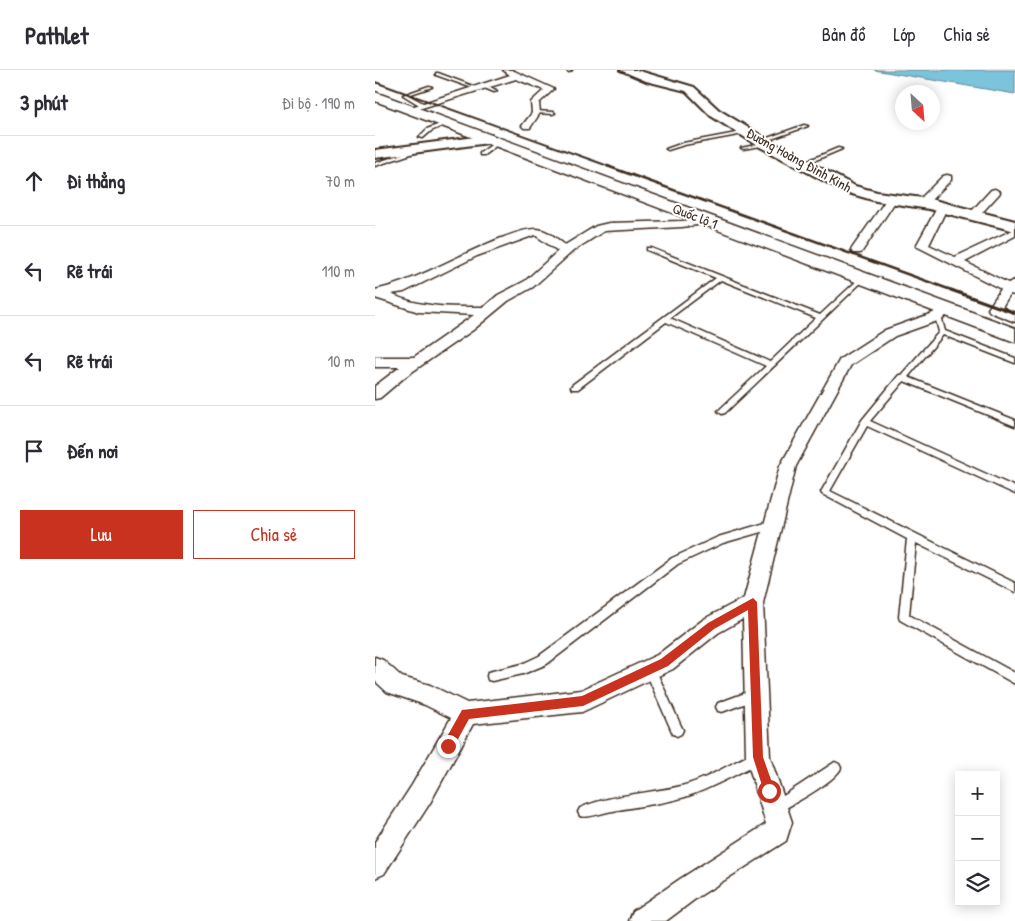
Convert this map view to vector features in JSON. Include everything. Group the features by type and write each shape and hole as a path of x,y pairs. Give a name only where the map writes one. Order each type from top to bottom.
{"highway":[{"name":"Quốc lộ 1","path":"375,96 416,107 491,145 863,278 941,319 1015,335"}],"street":[{"path":"507,70 516,76 550,89 535,102 536,112 527,126"},
{"name":"Đường Hoàng Đình Kinh","path":"626,70 650,79 690,89 715,113 802,164 850,189 892,199 922,203 1015,226"},
{"path":"416,107 516,76"},
{"path":"375,154 425,142 491,145"},
{"path":"922,203 947,178"},
{"path":"973,216 995,192"},
{"path":"857,250 892,199"},
{"path":"942,208 921,246 1013,287 995,309 1015,318"},
{"path":"375,394 503,298 529,284 565,251 600,228 707,221"},
{"path":"378,294 399,289 473,253 535,232 541,233 565,251"},
{"path":"955,262 1015,232"},
{"path":"378,294 409,307 433,311 486,311"},
{"path":"643,921 689,888 777,832 779,822 758,757 753,602 788,466 845,362 890,333 941,319"},
{"path":"375,362 416,362"},
{"path":"375,667 395,685 430,696 466,714 583,701 665,662 711,626 753,602"},
{"path":"375,865 421,794 466,714"}],"lane":[{"path":"437,74 495,91"},
{"path":"416,107 405,95 430,87"},
{"path":"536,112 553,113"},
{"path":"375,165 425,142 429,130 447,122"},
{"path":"743,148 806,126"},
{"path":"668,150 683,144 747,132"},
{"path":"802,164 840,149"},
{"path":"649,249 821,318"},
{"path":"575,387 720,278"},
{"path":"722,411 863,278"},
{"path":"666,319 770,365"},
{"path":"1015,361 941,319 903,377 865,422 825,492 1015,588"},
{"path":"903,377 1015,423"},
{"path":"865,422 1015,491"},
{"path":"491,676 523,669 543,660 617,602 675,562 721,540 772,525"},
{"path":"912,537 904,617 1015,679"},
{"path":"650,670 677,730"},
{"path":"722,707 756,694"},
{"path":"584,812 600,806 673,794 713,780 758,757"},
{"path":"775,808 835,768"}],"water":[{"path":"874,70 1015,70 1015,94"}],"railway":[{"path":"375,82 611,167"},
{"path":"607,166 954,291"},
{"path":"951,290 1015,313"}],"route":[{"path":"448,746 466,714 583,701 665,662 711,626 753,602 758,757 769,791"}]}
